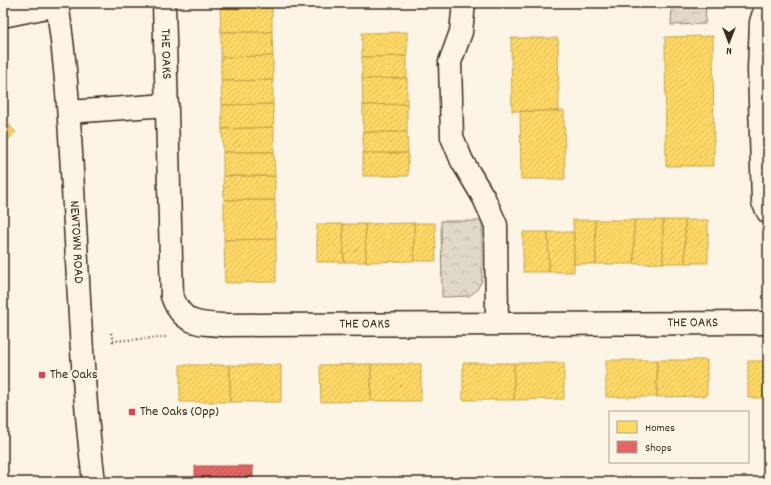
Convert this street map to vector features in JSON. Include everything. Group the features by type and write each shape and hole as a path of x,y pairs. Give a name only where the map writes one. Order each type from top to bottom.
{"street":[{"name":"THE OAKS","path":"164,3 172,296 176,307 181,314 192,322 224,325 768,323"},
{"path":"464,3 461,32 450,62 452,137 462,162 484,198 496,225 497,323"},
{"path":"767,3 761,22 759,69 762,202 768,212"},
{"path":"3,16 57,4"},
{"name":"NEWTOWN ROAD","path":"57,4 70,112 82,358 94,482"},
{"path":"70,112 167,105"}],"path":[{"path":"110,328 113,341 184,336 192,322"}],"green space":[{"path":"672,3 706,3 705,24 671,25"},
{"path":"441,221 482,221 482,281 476,291 469,296 442,297"}],"building: Homes":[{"path":"220,3 272,3 272,8 220,8"},
{"path":"220,8 272,8 272,32 221,32"},
{"path":"221,32 272,32 273,56 221,57"},
{"path":"407,32 407,56 362,57 362,33"},
{"path":"713,36 714,166 666,166 665,37"},
{"path":"511,38 558,38 559,111 512,111"},
{"path":"273,56 273,80 221,81 221,57"},
{"path":"407,56 407,78 362,79 362,57"},
{"path":"407,78 407,104 363,105 362,79"},
{"path":"273,80 273,104 222,105 221,81"},
{"path":"273,104 274,127 222,129 222,105"},
{"path":"407,104 407,132 363,132 363,105"},
{"path":"520,111 564,111 565,179 521,179"},
{"path":"3,119 16,132 3,145"},
{"path":"274,127 274,152 223,152 222,129"},
{"path":"363,132 407,132 408,153 363,153"},
{"path":"223,152 274,152 275,176 223,176"},
{"path":"363,153 408,153 408,176 363,176"},
{"path":"223,176 275,176 275,200 224,200"},
{"path":"224,200 275,200 276,239 224,240"},
{"path":"573,220 595,220 596,264 574,264"},
{"path":"595,220 634,220 634,264 596,264"},
{"path":"634,220 663,220 663,263 634,264"},
{"path":"663,220 685,220 685,263 663,263"},
{"path":"685,220 708,220 708,263 685,263"},
{"path":"414,223 435,223 436,261 414,261"},
{"path":"414,223 414,261 366,262 365,224"},
{"path":"317,224 343,224 344,262 317,262"},
{"path":"343,224 365,224 366,262 344,262"},
{"path":"523,232 548,232 549,272 523,272"},
{"path":"548,232 574,232 574,272 549,272"},
{"path":"276,239 276,282 225,283 224,240"},
{"path":"3,319 6,339 3,339"},
{"path":"606,360 657,360 657,397 606,397"},
{"path":"657,360 707,360 707,396 657,397"},
{"path":"748,361 768,361 768,398 748,398"},
{"path":"463,363 514,363 514,400 463,400"},
{"path":"514,363 564,363 564,399 514,400"},
{"path":"371,364 371,401 321,402 320,365"},
{"path":"371,364 421,364 421,401 371,401"},
{"path":"180,365 230,365 230,402 180,402"},
{"path":"230,365 281,365 281,402 230,402"}],"building: Shops":[{"path":"195,466 253,466 253,482 195,482"}],"place":[{"name":"The Oaks","path":"42,375"},
{"name":"The Oaks (Opp)","path":"132,412"}]}
